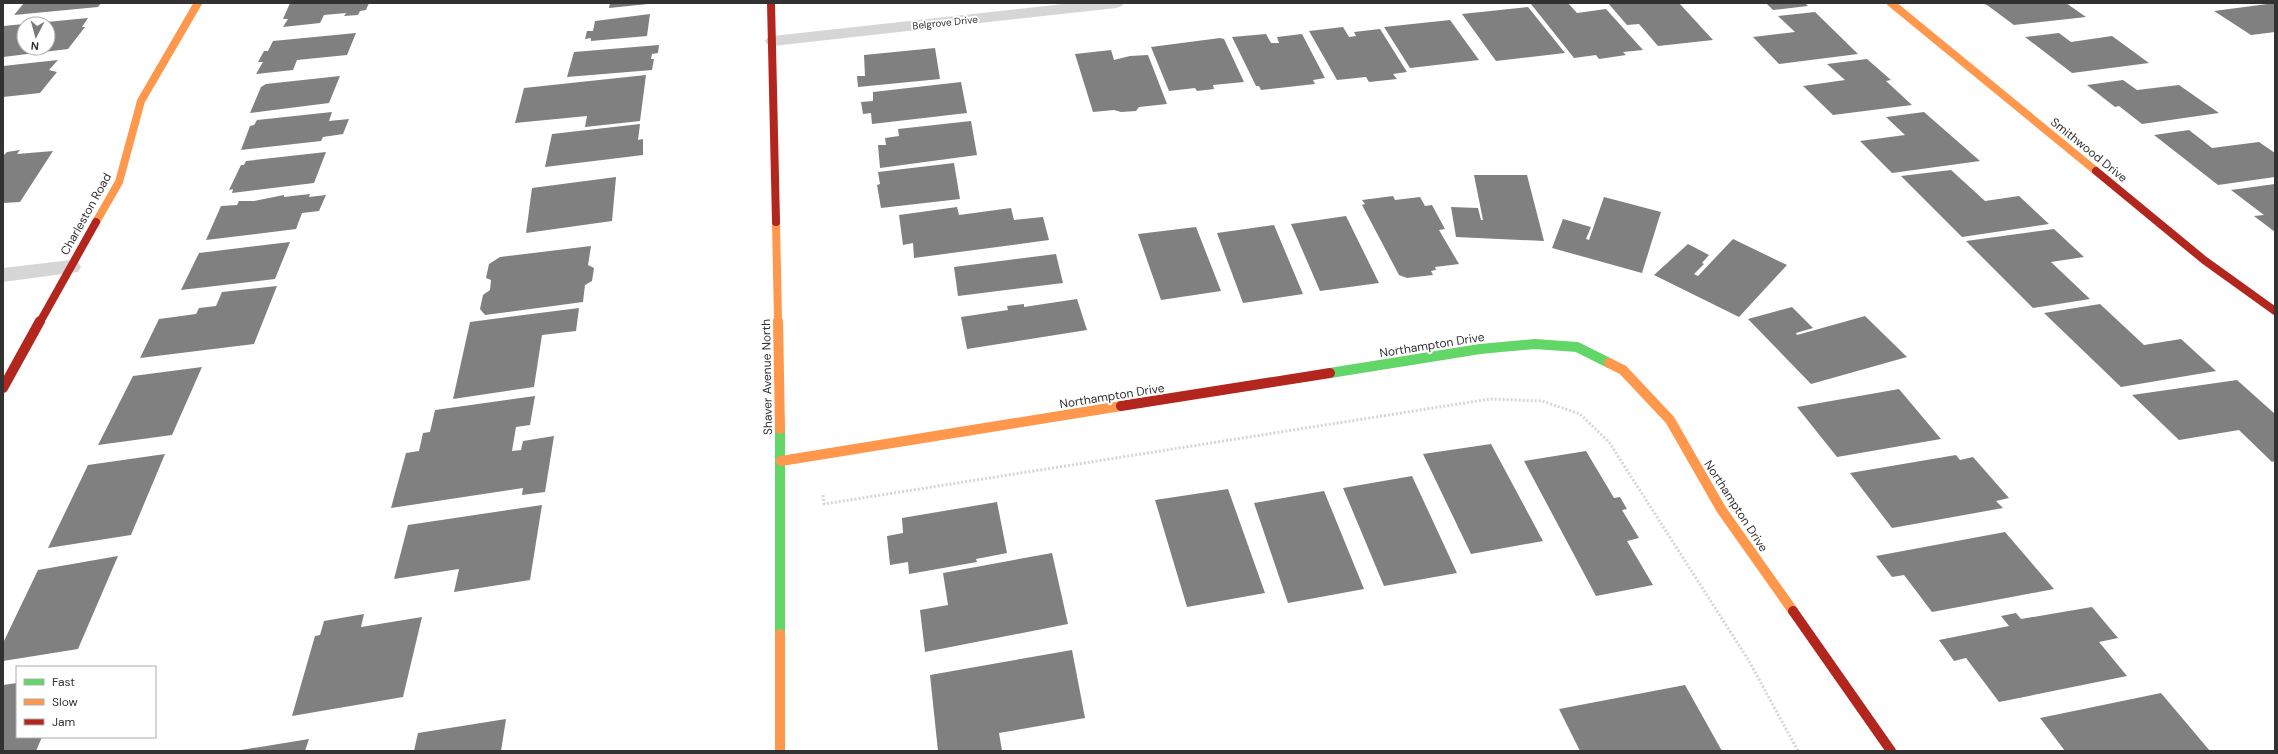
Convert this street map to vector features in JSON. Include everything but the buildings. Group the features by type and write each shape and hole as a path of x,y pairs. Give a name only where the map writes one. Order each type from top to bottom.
{"street":[{"name":"Charleston Road","path":"3,388 119,182 142,101 198,3"},
{"name":"Shaver Avenue North","path":"771,3 773,40 780,461 780,751"},
{"name":"Belgrove Drive","path":"773,40 1116,3"},
{"name":"Smithwood Drive","path":"1891,3 2204,260 2275,311"},
{"path":"3,275 70,267"},
{"name":"Northampton Drive","path":"780,461 1480,348 1535,344 1577,347 1623,370 1670,420 1721,509 1891,751"}],"path":[{"path":"823,495 824,504 1490,399 1542,401 1580,414 1609,442 1749,661 1798,751"}],"traffic: fast":[{"path":"1330,373 1480,349 1535,344 1577,347 1609,363"},
{"path":"780,429 780,634"}],"traffic: slow":[{"path":"96,222 119,182 141,101 198,3"},
{"path":"1891,3 2096,171"},
{"path":"776,222 780,429"},
{"path":"1609,363 1623,370 1670,420 1721,509 1793,611"},
{"path":"781,461 1121,406"},
{"path":"780,634 780,751"}],"traffic: jam":[{"path":"771,3 776,222"},
{"path":"2096,171 2204,260 2275,311"},
{"path":"3,388 96,222"},
{"path":"1121,406 1330,373"},
{"path":"1793,611 1891,751"}]}
